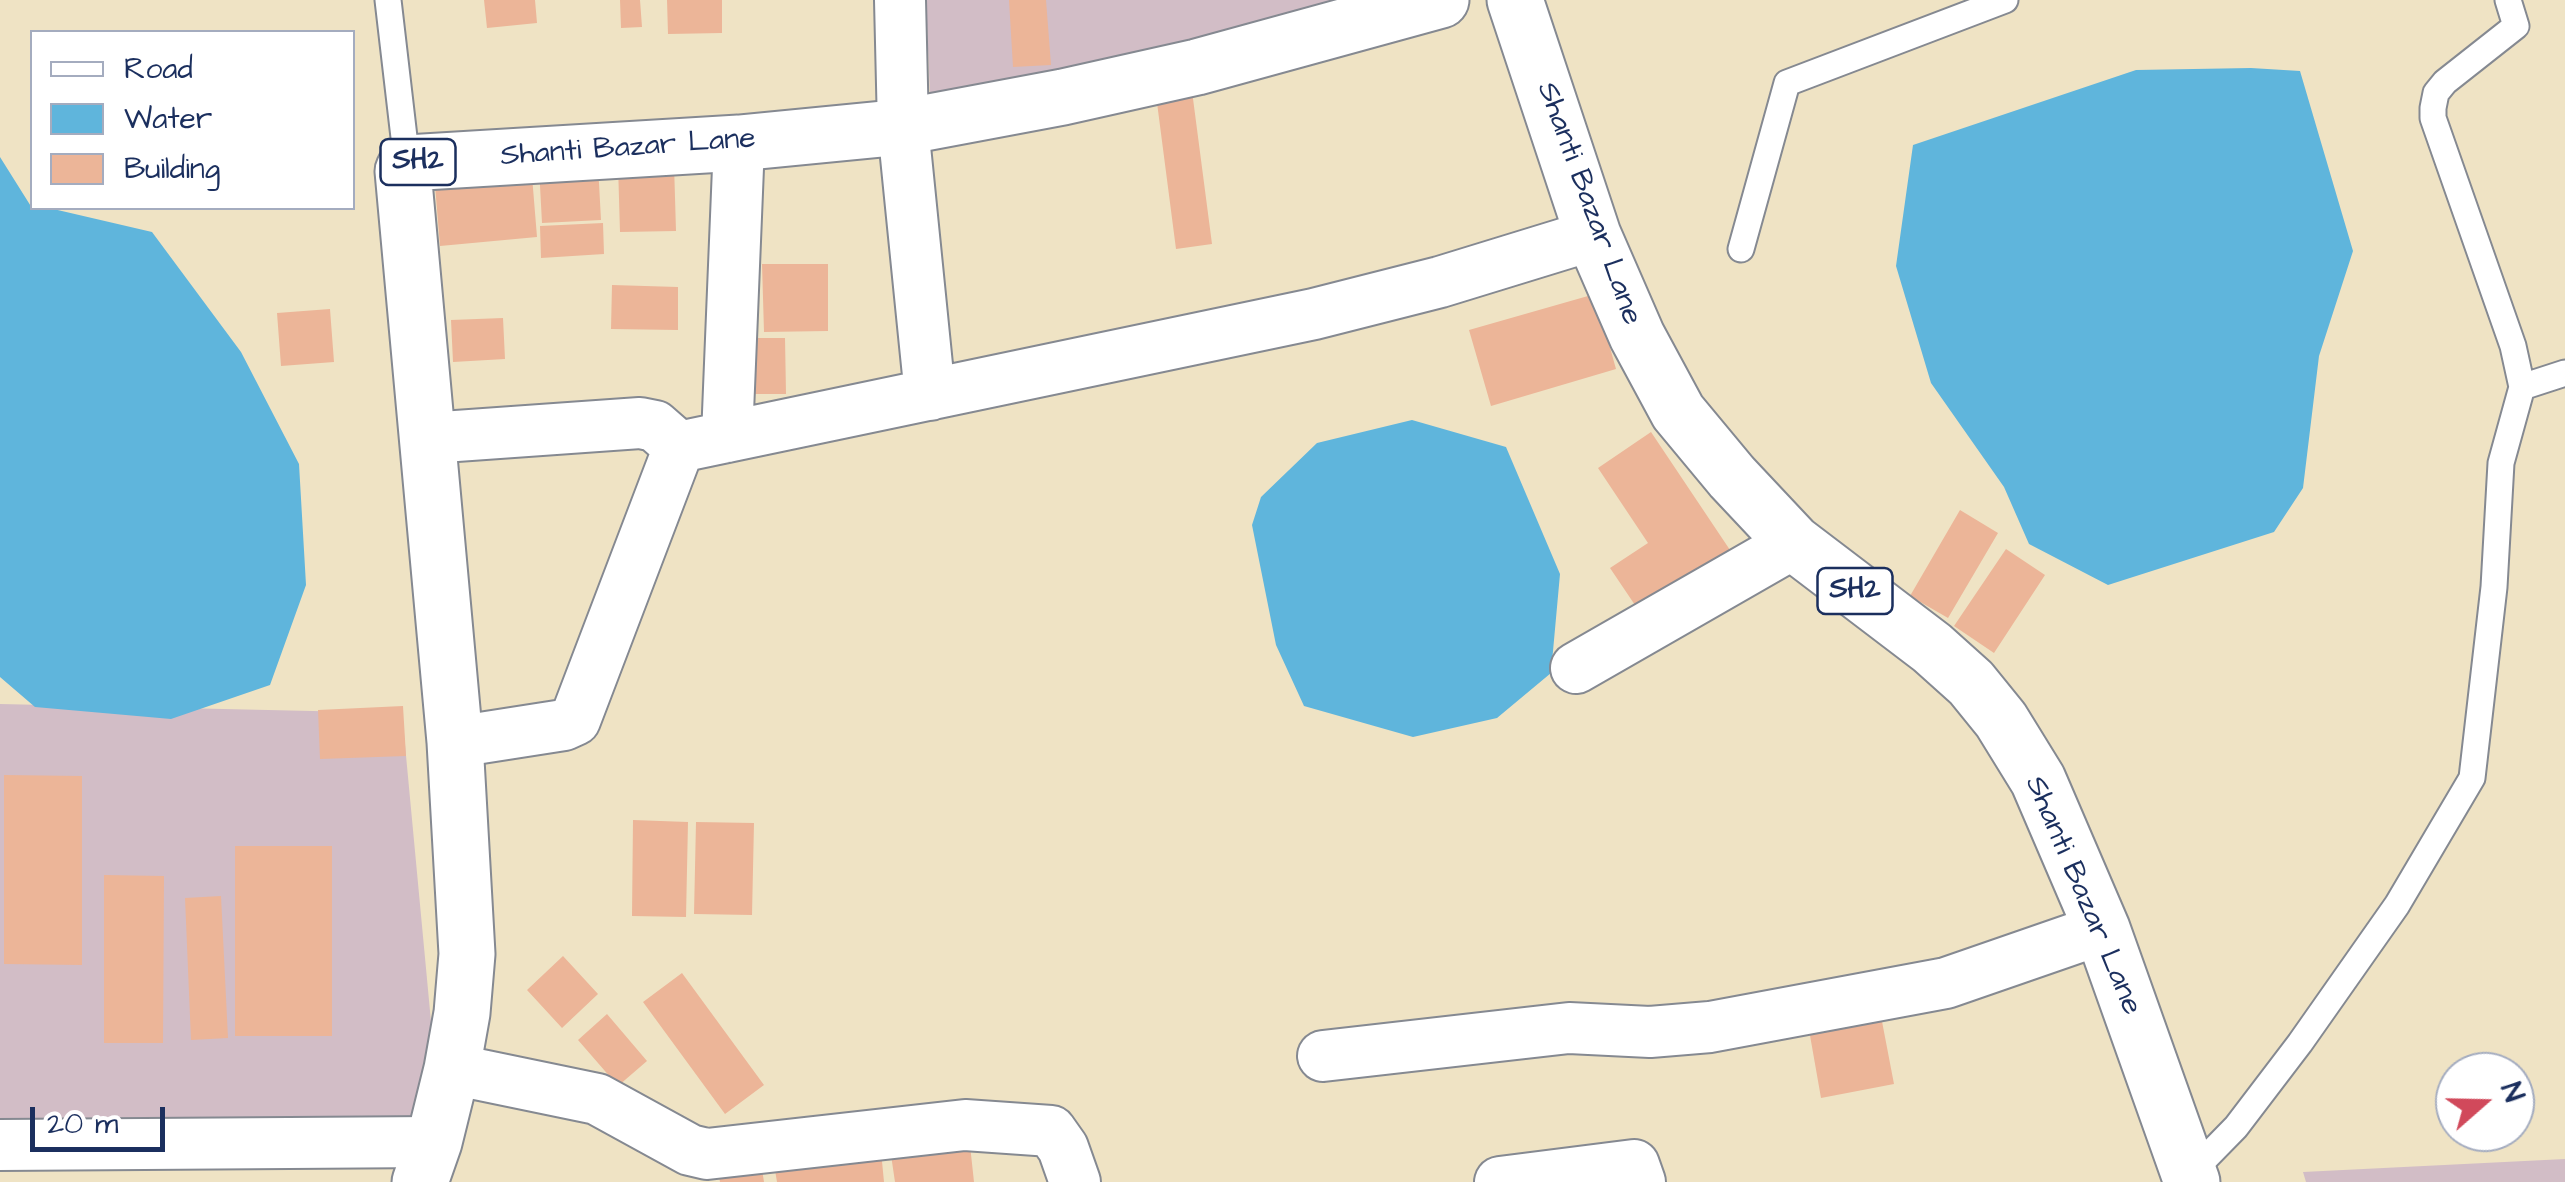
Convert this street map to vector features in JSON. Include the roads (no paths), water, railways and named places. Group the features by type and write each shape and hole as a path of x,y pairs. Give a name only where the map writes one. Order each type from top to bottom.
{"main road":[{"name":"Shanti Bazar Lane","path":"407,163 739,143 903,126 1198,67 1441,0"},
{"name":"Shanti Bazar Lane","path":"1515,0 1593,236 1636,336 1678,412 1794,543 1932,648 1971,684 2001,720 2038,780 2102,929 2191,1178"},
{"name":"SH2","path":"407,163 404,171 455,742 466,954 462,1013 452,1070 427,1162"}],"street":[{"path":"900,0 903,126 930,395"},
{"path":"727,438 739,143"},
{"path":"679,447 1314,314 1440,282 1593,236"},
{"path":"428,438 640,423 654,426 679,447"},
{"path":"455,742 575,720 679,447"},
{"path":"1576,668 1794,543"},
{"path":"1324,1056 1568,1028 1650,1032 1710,1027 1946,983 2102,929"},
{"path":"452,1070 597,1099 690,1150 709,1168 965,1125 1050,1131 1062,1148 1074,1182"},
{"path":"0,1145 427,1162"},
{"path":"1500,1182 1634,1165 1640,1182"}],"lane":[{"path":"388,0 407,163"},
{"path":"1741,249 1787,83 2005,0"},
{"path":"2191,1178 2300,1043 2398,905 2472,778 2494,587 2501,463 2522,386 2513,346 2433,118 2436,93 2445,82 2516,26 2508,0"},
{"path":"2522,386 2565,373"}],"water":[{"path":"2136,70 2300,71 2353,251 2319,356 2303,488 2274,532 2108,585 2029,544 2004,487 1931,383 1896,266 1913,145"},
{"path":"0,157 30,210 58,210 152,232 241,352 299,464 306,585 270,685 171,719 35,707 0,677"},
{"path":"1412,420 1506,447 1560,574 1551,673 1497,718 1413,737 1304,706 1276,645 1252,525 1261,497 1317,443"}]}
